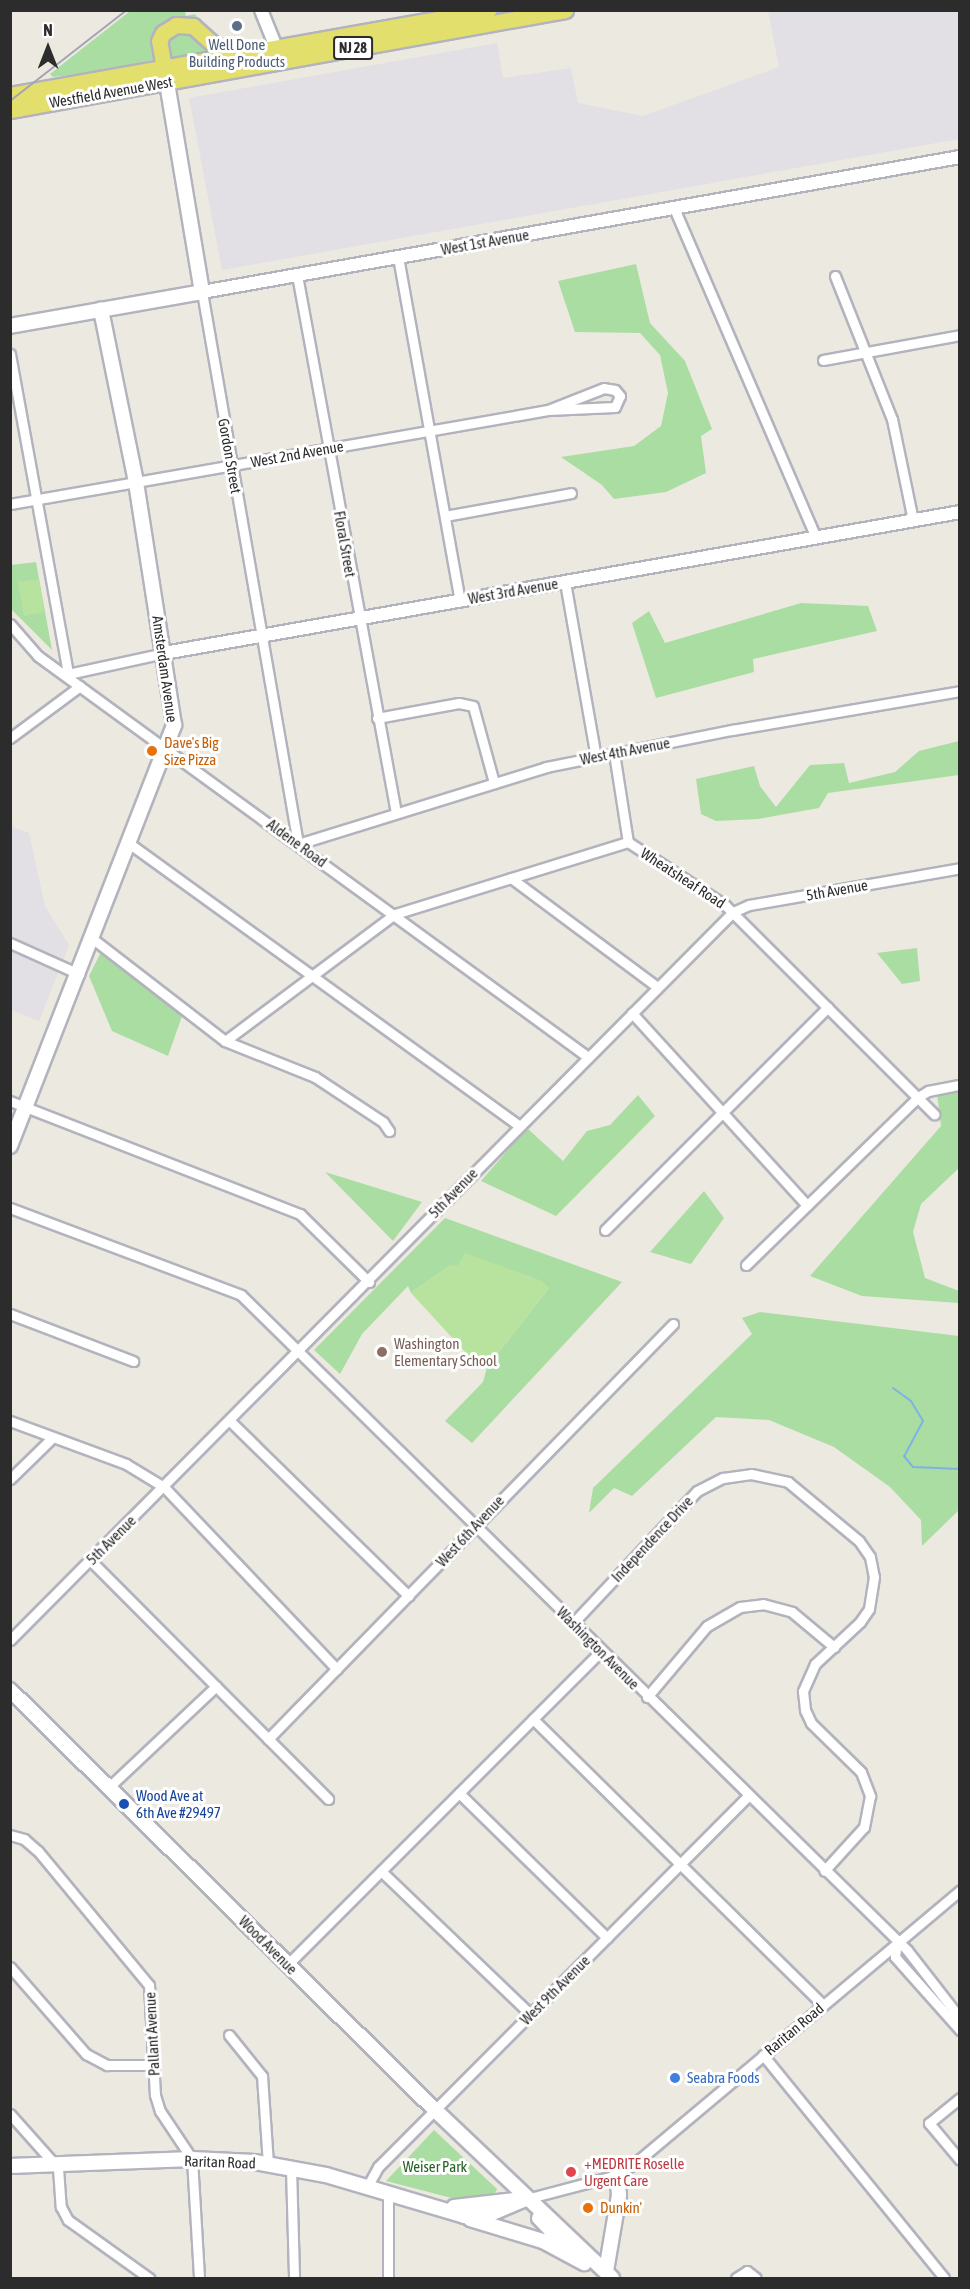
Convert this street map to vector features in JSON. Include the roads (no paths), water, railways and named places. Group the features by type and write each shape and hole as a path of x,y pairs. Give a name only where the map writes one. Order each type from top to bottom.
{"main road":[{"name":"Westfield Avenue West","path":"10,95 266,64 489,10"},
{"name":"Westfield Avenue West","path":"10,110 275,48 438,21 566,10"},
{"path":"165,75 159,41 163,33 176,25 193,26 216,47 240,55"},
{"name":"Gordon Street","path":"165,75 183,169 202,292"},
{"name":"West 1st Avenue","path":"10,326 202,292"},
{"name":"Amsterdam Avenue","path":"10,1146 93,939 174,726 136,482 100,310"},
{"name":"Wood Avenue","path":"10,1690 287,1965 606,2276"},
{"name":"Raritan Road","path":"10,2166 192,2159 268,2164 367,2187 425,2203 456,2215 483,2215 526,2199"},
{"path":"606,2276 619,2195 617,2174"},
{"name":"Wood Avenue","path":"526,2199 544,2224 584,2264 606,2276"},
{"name":"Raritan Road","path":"425,2203 463,2207 526,2199"},
{"path":"456,2215 543,2241 584,2264"}],"street":[{"path":"261,10 275,48 266,64"},
{"name":"West 1st Avenue","path":"202,292 960,157"},
{"path":"674,208 816,537"},
{"path":"398,257 460,601"},
{"name":"Floral Street","path":"297,275 357,619 396,813"},
{"path":"835,276 892,419 913,520"},
{"name":"Gordon Street","path":"202,292 298,844"},
{"path":"823,360 960,334"},
{"path":"10,354 68,674"},
{"name":"West 2nd Avenue","path":"10,504 548,410 615,407 620,396 615,390 604,388 548,410"},
{"path":"445,516 570,493"},
{"name":"West 3rd Avenue","path":"68,674 164,653 960,512"},
{"path":"565,582 596,757"},
{"name":"Aldene Road","path":"10,624 38,656 68,674 80,686 588,1057"},
{"path":"10,738 80,686"},
{"name":"West 4th Avenue","path":"298,844 494,783 596,757 960,692"},
{"path":"377,718 459,703 472,706 494,783"},
{"path":"614,753 628,842"},
{"name":"Wheatsheaf Road","path":"225,1041 394,915 628,842 733,912 934,1114"},
{"path":"130,844 519,1126"},
{"name":"5th Avenue","path":"10,1640 300,1352 656,986 733,912 749,905 960,868"},
{"path":"511,878 656,986"},
{"path":"93,939 225,1041 315,1077 383,1122 389,1131"},
{"path":"10,943 79,974"},
{"path":"605,1230 828,1007"},
{"path":"632,1013 807,1205"},
{"path":"746,1265 918,1097 928,1091 960,1085"},
{"path":"10,1101 300,1214 369,1282"},
{"name":"Washington Avenue","path":"10,1208 242,1295 897,1942 960,2018"},
{"path":"10,1314 133,1361"},
{"name":"West 6th Avenue","path":"268,1739 673,1324"},
{"path":"10,1421 126,1464 164,1487 337,1669"},
{"path":"230,1421 409,1596"},
{"path":"10,1479 52,1437"},
{"name":"Independence Drive","path":"573,1623 697,1491 732,1476 760,1474 802,1490 859,1541 870,1557 874,1583 868,1609 834,1647 815,1664 805,1681 805,1710 818,1731 861,1772 868,1786 870,1807 858,1835 824,1871"},
{"path":"90,1561 328,1800"},
{"path":"647,1697 707,1626 740,1607 763,1604 792,1612 834,1647"},
{"path":"287,1965 601,1651"},
{"path":"109,1787 216,1686"},
{"path":"533,1719 823,2005"},
{"path":"459,1793 607,1938"},
{"name":"West 9th Avenue","path":"367,2187 374,2172 748,1796"},
{"name":"Pallant Avenue","path":"10,1835 24,1839 38,1851 142,1973 151,1998 154,2065 160,2111 192,2159"},
{"path":"381,1871 530,2014"},
{"name":"Raritan Road","path":"526,2199 617,2174 960,1890"},
{"path":"897,1942 896,1957 960,2031"},
{"path":"10,1967 86,2054 107,2065 154,2065"},
{"path":"921,1986 929,1979"},
{"path":"230,2035 262,2076 268,2164"},
{"path":"763,2055 944,2278"},
{"path":"960,2098 929,2123 960,2160"},
{"path":"10,2114 56,2164 61,2207 68,2220 149,2278"},
{"path":"192,2159 199,2278"},
{"path":"291,2168 294,2278"},
{"path":"388,2193 388,2278"},
{"path":"736,2278 747,2271 756,2278"}],"waterway":[{"path":"893,1388 911,1401 923,1421 904,1456 913,1467 960,1469"}],"railway":[{"path":"10,101 127,10"}],"place":[{"name":"Well Done Building Products","path":"237,26"},
{"name":"Dave's Big Size Pizza","path":"152,751"},
{"name":"Washington Elementary School","path":"382,1352"},
{"name":"Wood Ave at 6th Ave #29497","path":"124,1804"},
{"name":"Seabra Foods","path":"675,2078"},
{"name":"+MEDRITE Roselle Urgent Care","path":"571,2172"},
{"name":"Dunkin'","path":"588,2208"}],"park label":[{"name":"Weiser Park","path":"435,2167"}]}
